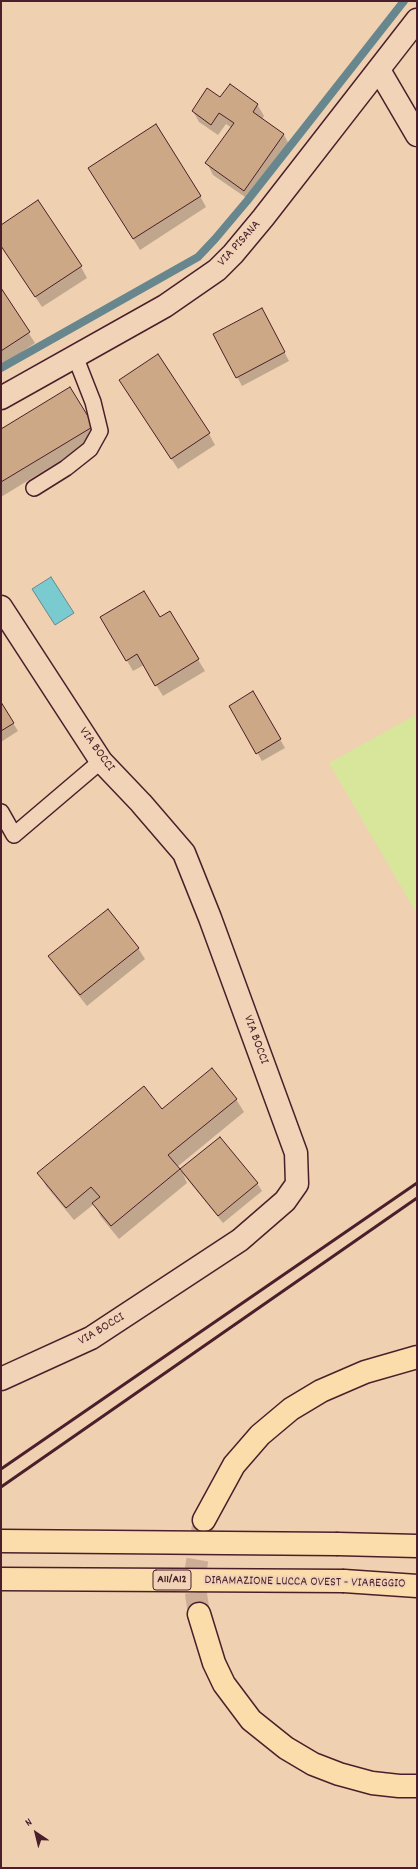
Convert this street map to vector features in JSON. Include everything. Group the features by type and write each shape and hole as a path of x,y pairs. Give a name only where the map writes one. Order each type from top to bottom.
{"highway":[{"path":"204,1520 234,1465 260,1435 291,1409 321,1391 365,1372 417,1357"},
{"path":"1,1540 417,1546"},
{"name":"DIRAMAZIONE LUCCA OVEST - VIAREGGIO","path":"1,1579 344,1581 417,1586"},
{"path":"198,1614 214,1663 224,1684 251,1720 281,1743 313,1764 339,1774 372,1783 417,1786"}],"street":[{"name":"VIA PISANA","path":"1,398 165,306 192,288 228,259 268,212 417,20"},
{"path":"379,70 417,135"},
{"name":"VIA BOCCI","path":"1,607 101,761 141,803 184,853 210,918 296,1153 297,1184 286,1201 240,1240 91,1338 1,1379"}],"lane":[{"path":"34,488 66,468 90,449 100,431 93,402 75,356"},
{"path":"1,812 14,835 101,761"}],"green space":[{"path":"417,714 417,914 329,763"}],"water":[{"path":"51,577 74,613 55,625 32,589"}],"building":[{"path":"230,84 258,104 253,112 284,134 244,191 205,163 234,123 219,113 211,125 192,111 207,88 220,97"},
{"path":"156,124 201,196 133,239 88,168"},
{"path":"38,200 82,266 35,297 1,246 1,225"},
{"path":"1,288 30,332 1,351"},
{"path":"262,308 285,352 236,378 213,334"},
{"path":"158,354 210,433 171,459 119,380"},
{"path":"70,387 94,426 1,482 1,429"},
{"path":"144,591 160,617 170,611 199,659 155,686 137,654 126,661 100,617"},
{"path":"253,691 281,739 256,754 229,706"},
{"path":"1,702 14,723 1,731"},
{"path":"108,909 139,948 80,995 48,956"},
{"path":"212,1068 237,1099 168,1155 180,1169 111,1226 92,1203 100,1197 91,1187 66,1208 37,1173 144,1086 162,1109"},
{"path":"220,1137 258,1183 218,1216 180,1169"}],"waterway":[{"path":"1,368 198,257 247,201 404,1"}],"tunnel":[{"path":"199,1614 194,1580 204,1520"}],"railway":[{"path":"1,1469 417,1183"},
{"path":"1,1487 417,1198"}]}
